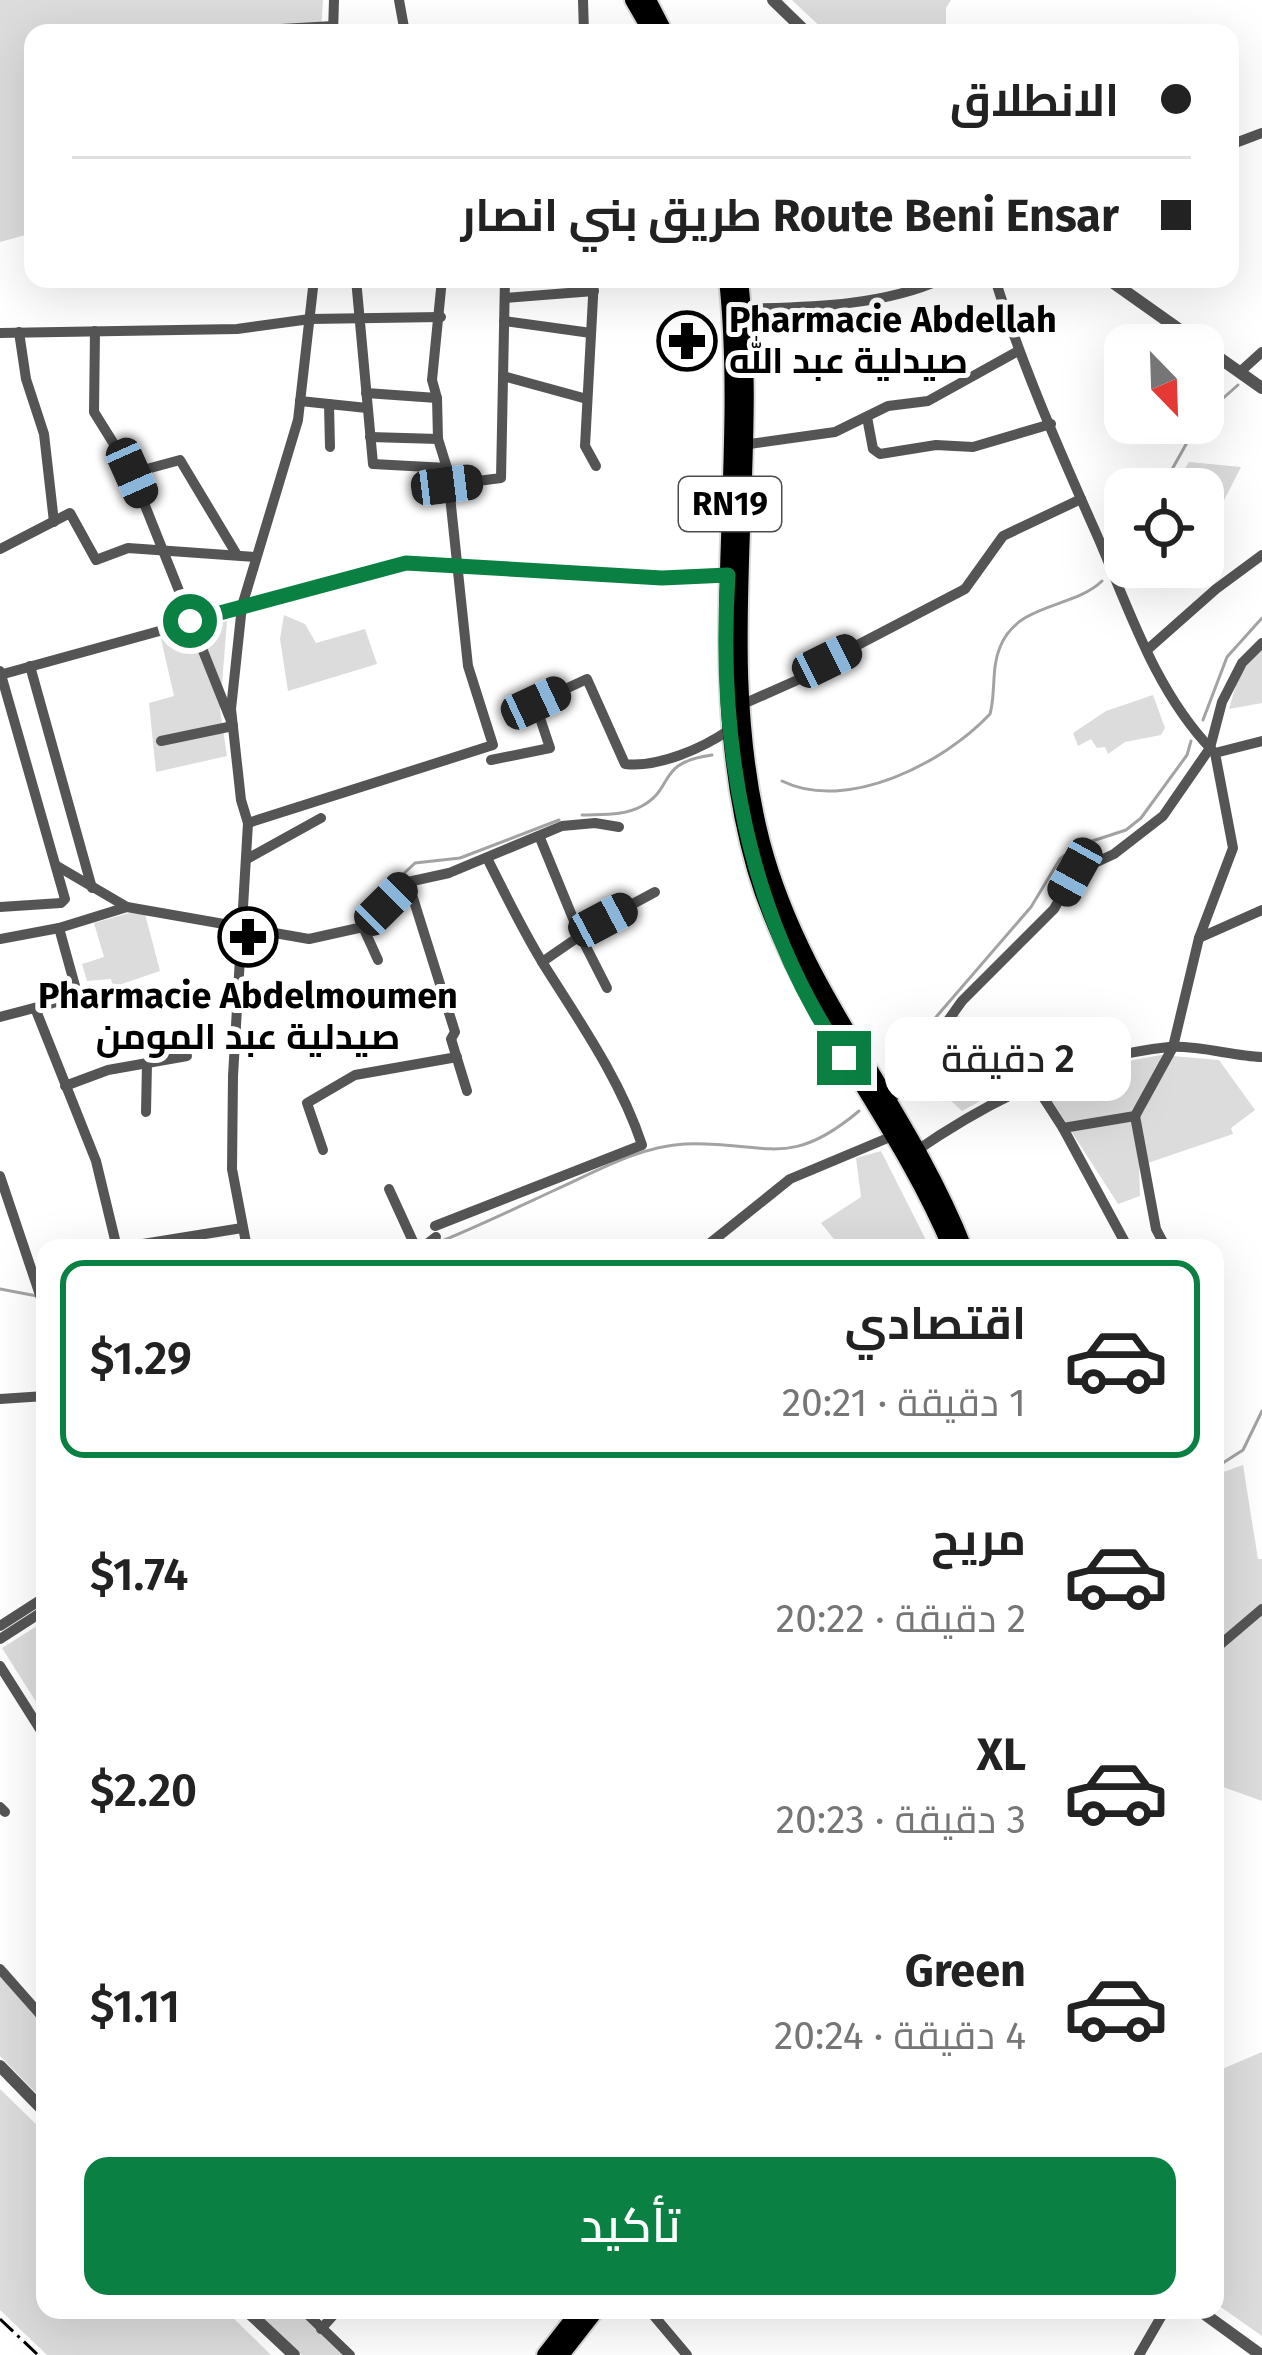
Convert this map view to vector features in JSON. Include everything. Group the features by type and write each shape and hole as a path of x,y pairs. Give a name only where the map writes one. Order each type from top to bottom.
{"highway":[{"name":"RN19","path":"730,288 736,309"},
{"name":"RN19","path":"739,288 729,730 743,821 776,908 889,1103 900,1133"},
{"name":"RN19","path":"733,708 792,966 834,1043 900,1133 959,1239"},
{"name":"RN19","path":"912,1154 947,1239"},
{"path":"545,2355 573,2319"},
{"path":"561,2355 589,2319"}],"street":[{"path":"773,0 798,24"},
{"path":"245,1239 232,1169 248,823 231,709 242,606 298,420 313,288"},
{"path":"356,288 373,464 447,468"},
{"path":"248,823 493,745 468,666 447,468 438,440 432,380 442,288"},
{"path":"447,485 501,478 505,288"},
{"path":"506,298 574,288"},
{"path":"594,288 585,446 596,466"},
{"path":"736,309 843,303 922,288"},
{"path":"998,288 1018,351 1147,650 1172,703 1212,750"},
{"path":"1121,288 1262,388"},
{"path":"0,333 237,329 310,319 441,317"},
{"path":"504,321 591,333"},
{"path":"95,331 94,412 132,473 233,725"},
{"path":"19,332 26,379 44,434 54,522"},
{"path":"737,445 835,432 888,406 928,401 1018,351"},
{"path":"1241,371 1262,352"},
{"path":"503,376 587,399"},
{"path":"366,393 437,398"},
{"path":"300,401 368,407"},
{"path":"328,404 330,447"},
{"path":"867,417 873,449 880,454 936,445 973,447 1051,424"},
{"path":"370,437 438,440"},
{"path":"132,473 180,460 237,556"},
{"path":"733,708 802,678 965,590 1003,536 1081,499"},
{"path":"0,549 70,513 96,560 128,548 255,556"},
{"path":"1147,650 1262,555"},
{"path":"0,907 64,902 0,673 406,563 662,578 734,575"},
{"path":"1161,1239 1135,1116 1173,1047 1199,938 1232,848 1212,750 1222,702 1242,663 1262,643"},
{"path":"30,666 92,888"},
{"path":"491,760 550,748 536,703 586,679 625,764 640,766 729,730"},
{"path":"161,741 233,725"},
{"path":"889,1103 962,1001 1054,909 1075,872 1114,854 1163,816 1212,750 1262,741"},
{"path":"247,859 321,818"},
{"path":"57,866 128,907 309,939 363,927 408,882 449,874 562,826 619,827"},
{"path":"540,838 607,988"},
{"path":"427,1239 435,1231 642,1145 633,1117 487,858"},
{"path":"408,882 455,1032 451,1039 467,1091"},
{"path":"542,962 655,892"},
{"path":"1,935 59,928 128,907"},
{"path":"1199,938 1262,910"},
{"path":"363,927 378,960"},
{"path":"0,1016 73,998 77,993 59,928"},
{"path":"35,1008 95,1161 115,1239"},
{"path":"912,1154 1012,1091 1102,1059 1173,1047 1262,1057"},
{"path":"65,1085 108,1070 187,1057"},
{"path":"323,1150 307,1103 356,1075 457,1057"},
{"path":"146,1063 146,1112"},
{"path":"1036,1086 1123,1239"},
{"path":"1063,1128 1135,1116"},
{"path":"715,1239 790,1179 900,1133"},
{"path":"0,1177 36,1267"},
{"path":"389,1189 414,1239"},
{"path":"173,1239 242,1228"},
{"path":"0,1399 36,1397"},
{"path":"0,1626 36,1603"},
{"path":"1224,1641 1262,1609"},
{"path":"0,1639 36,1616"},
{"path":"0,1666 36,1723"},
{"path":"0,1970 36,2010"},
{"path":"0,2066 36,2103"},
{"path":"256,2319 294,2355"},
{"path":"312,2319 350,2355"},
{"path":"321,2329 330,2319"},
{"path":"657,2319 687,2355"},
{"path":"1138,2355 1160,2319"},
{"path":"1211,2319 1261,2355"}],"shaded area":[{"path":"0,0 323,0 321,24 24,24 24,235 0,242"},
{"path":"792,0 951,0 946,24 817,24"},
{"path":"1189,462 1241,467 1224,500 1224,468 1185,468"},
{"path":"284,615 305,624 316,643 365,629 377,664 288,691 280,639"},
{"path":"227,621 220,709 227,756 156,772 149,703 174,696 161,639"},
{"path":"1262,648 1262,703 1229,709 1239,675"},
{"path":"1153,695 1165,728 1161,735 1125,742 1108,754 1091,739 1078,746 1073,733 1106,711"},
{"path":"129,913 145,914 160,971 113,987 111,979 87,981 82,964 104,957 94,923"},
{"path":"952,1008 995,1056 975,1074 993,1094 962,1111 925,1077 918,1061 928,1036"},
{"path":"1161,1055 1219,1060 1255,1110 1231,1128 1233,1134 1139,1166 1140,1196 1118,1204 1044,1089 1101,1066"},
{"path":"881,1151 925,1239 834,1239 821,1223 861,1197 856,1158"},
{"path":"1243,1465 1258,1559 1262,1559 1262,1801 1224,1787 1224,1472"},
{"path":"36,1627 36,1702 2,1648"},
{"path":"0,1976 36,2018 36,2093 0,2056"},
{"path":"1262,2052 1262,2336 1224,2309 1224,2068"},
{"path":"0,2089 36,2124 36,2319 234,2319 271,2355 47,2355 0,2310"},
{"path":"264,2319 306,2319 344,2355 302,2355"}],"waterway":[{"path":"1224,397 1238,385"},
{"path":"1173,468 1186,444"},
{"path":"782,781 835,791 864,787 947,750 990,714 997,655 1008,632 1033,614 1102,581"},
{"path":"1203,720 1227,657 1262,618"},
{"path":"886,1075 1031,907 1060,859 1077,846 1126,830 1141,818 1187,755 1191,741"},
{"path":"582,815 635,809 652,799 682,764 712,755"},
{"path":"397,880 415,863 460,858 559,820"},
{"path":"446,1239 635,1155 685,1144 794,1147 834,1130 859,1111"},
{"path":"0,1289 36,1296"},
{"path":"1224,1462 1243,1450 1262,1411"}],"railway":[{"path":"0,2319 38,2355"}],"place":[{"name":"Pharmacie Abdellah صيدلية عبد الله","path":"687,341"},
{"name":"Pharmacie Abdelmoumen صيدلية عبد المومن","path":"248,937"}],"route":[{"path":"190,621 406,563 662,578 728,575 727,699 747,839 784,946 844,1058"}]}
